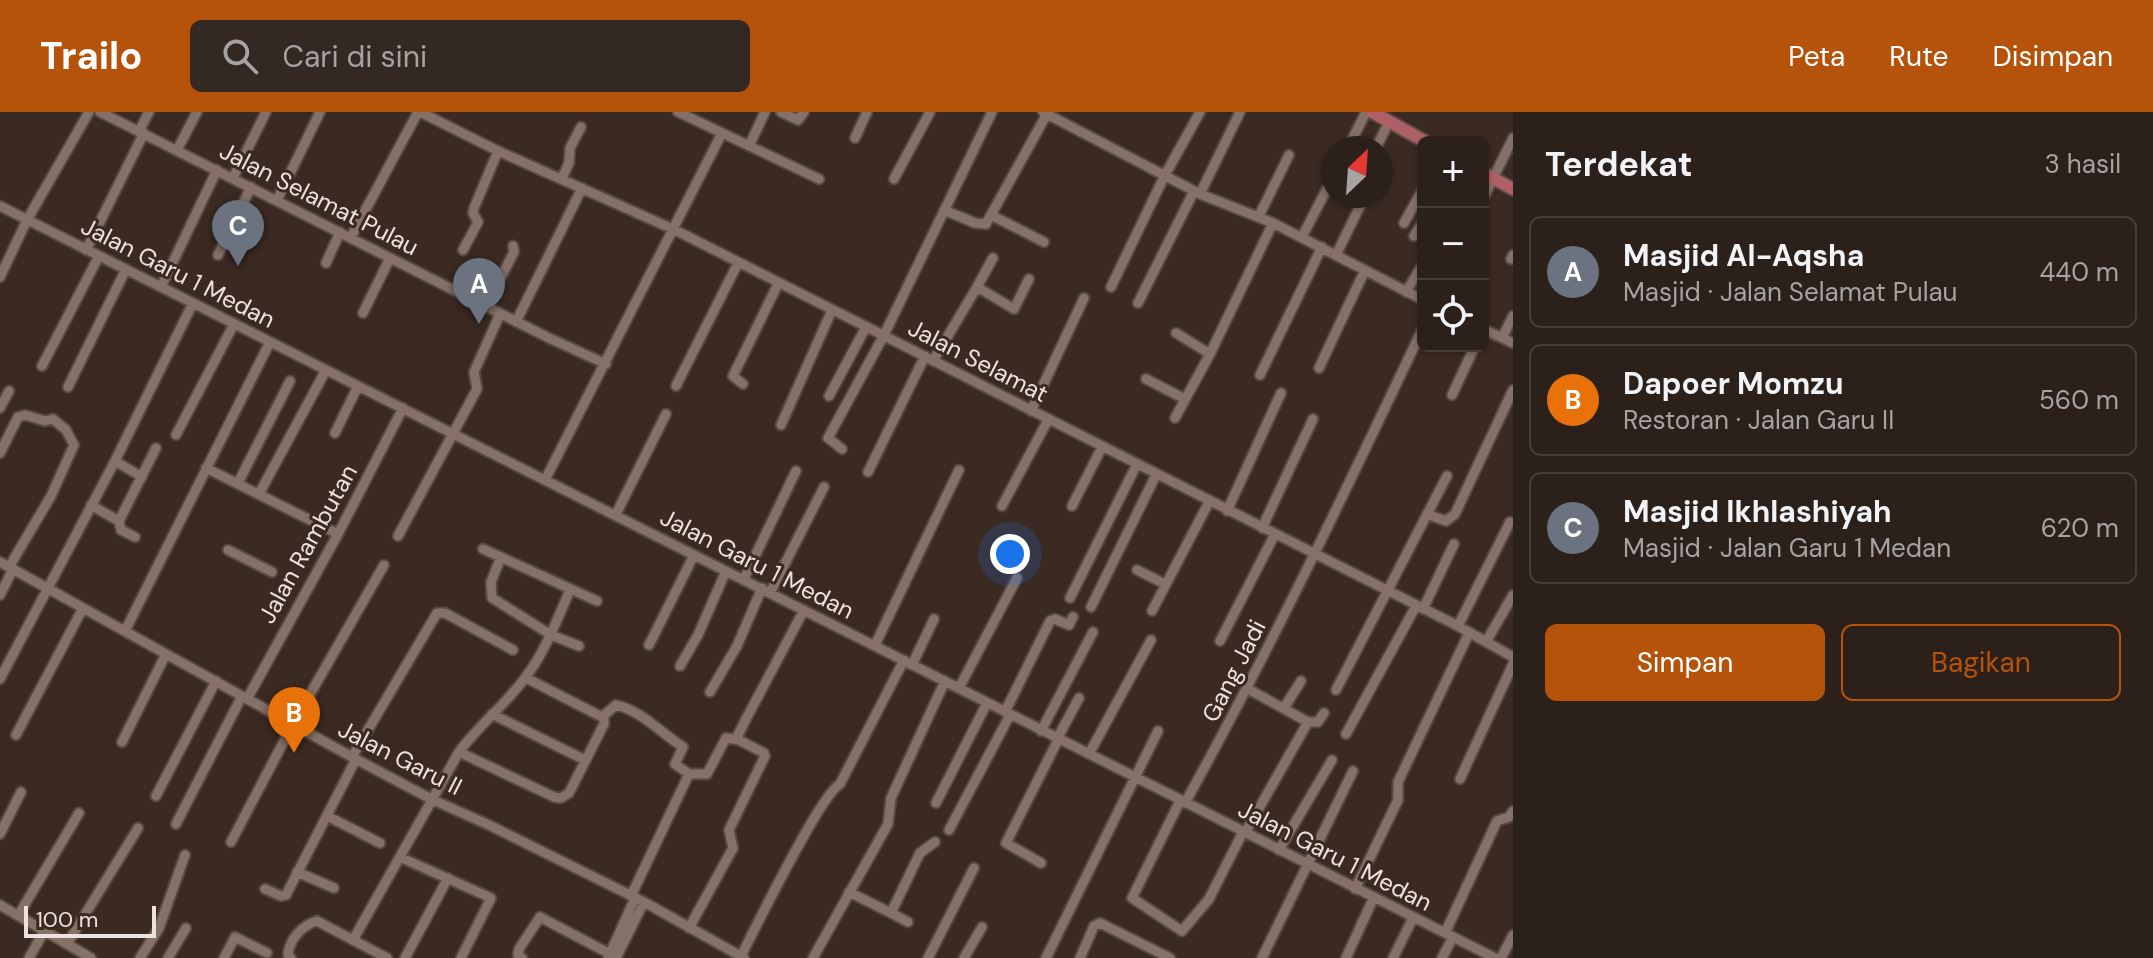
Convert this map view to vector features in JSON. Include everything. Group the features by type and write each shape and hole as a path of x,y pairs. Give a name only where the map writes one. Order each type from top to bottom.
{"main road":[{"path":"1372,112 1417,137"},
{"path":"1489,176 1513,189"}],"street":[{"path":"0,277 27,220 89,112"},
{"name":"Jalan Selamat Pulau","path":"100,112 516,322 606,364"},
{"path":"86,250 149,112"},
{"path":"177,150 197,112"},
{"path":"233,178 266,112"},
{"path":"277,200 320,112"},
{"path":"351,237 419,112"},
{"name":"Jalan Selamat","path":"419,112 675,230 1136,466 1458,626 1513,657"},
{"path":"749,146 765,112"},
{"path":"781,112 798,120 804,112"},
{"path":"855,138 867,112"},
{"path":"894,179 930,112"},
{"path":"842,449 828,438 884,335 992,112"},
{"path":"1111,287 1165,175 1200,112"},
{"path":"1138,303 1240,112"},
{"path":"1354,136 1366,112"},
{"path":"684,113 819,179"},
{"path":"944,210 982,225 991,215 1046,113 1197,192 1259,216 1417,297"},
{"path":"1382,136 1389,122"},
{"path":"562,178 569,163 570,148 581,127"},
{"path":"545,480 722,133"},
{"path":"1489,174 1513,138"},
{"path":"463,250 478,222 474,208 498,151"},
{"path":"1259,216 1289,155"},
{"path":"161,287 217,170"},
{"path":"218,255 251,187"},
{"path":"516,322 582,188"},
{"path":"1302,237 1321,200"},
{"path":"1404,223 1417,200"},
{"name":"Jalan Garu 1 Medan","path":"0,206 1374,897 1482,955 1498,958"},
{"path":"1336,255 1359,208"},
{"path":"991,215 1044,242"},
{"path":"1175,418 1210,354 1273,223"},
{"path":"1414,236 1417,231"},
{"path":"326,263 340,232"},
{"path":"486,306 514,252 513,246"},
{"path":"1260,375 1322,247"},
{"path":"42,366 99,256"},
{"path":"363,313 390,258"},
{"path":"868,472 929,358 993,258"},
{"path":"676,386 738,263"},
{"path":"68,387 126,269"},
{"path":"1319,368 1365,270"},
{"path":"1406,292 1417,274"},
{"path":"977,287 1014,309 1029,279"},
{"path":"743,384 733,376 778,284"},
{"path":"1031,411 1084,298"},
{"path":"0,679 115,461 193,303"},
{"path":"781,425 832,310"},
{"path":"398,536 477,389 474,372 500,314"},
{"path":"1502,338 1513,316"},
{"path":"176,435 234,324"},
{"path":"829,396 866,327"},
{"path":"1489,332 1513,343"},
{"path":"1176,333 1210,354"},
{"name":"Gang Jadi","path":"1244,833 1209,899 1182,931 1132,898 1248,689 1316,555 1417,341"},
{"path":"125,631 270,342"},
{"path":"1452,395 1472,352"},
{"path":"259,494 326,370"},
{"path":"1146,379 1185,399"},
{"path":"238,483 290,381"},
{"path":"335,433 358,386"},
{"path":"1427,514 1446,521 1455,514 1513,390"},
{"path":"0,408 9,391"},
{"path":"1227,511 1281,393"},
{"name":"Jalan Rambutan","path":"176,824 338,534 403,408"},
{"path":"616,514 666,414"},
{"path":"0,453 18,417 25,415 45,421 53,419 66,430 74,445 51,496 7,566 0,595"},
{"path":"1262,528 1313,419"},
{"path":"1002,506 1048,420"},
{"path":"1072,506 1102,447"},
{"path":"135,537 121,530 119,521 156,448"},
{"path":"115,461 142,477"},
{"path":"1070,598 1136,466"},
{"path":"206,468 338,534"},
{"path":"875,645 959,470"},
{"path":"744,579 796,471"},
{"path":"1091,607 1156,475"},
{"path":"1336,690 1447,476"},
{"path":"710,692 824,487"},
{"path":"1152,611 1209,502"},
{"path":"91,505 119,521"},
{"path":"1458,626 1510,522"},
{"path":"1220,641 1275,534"},
{"path":"1346,734 1454,544"},
{"path":"483,549 597,601"},
{"path":"228,550 272,572"},
{"path":"649,645 694,555"},
{"path":"501,557 491,582 492,598 551,635 579,646"},
{"path":"231,842 293,724 384,565"},
{"name":"Jalan Garu II","path":"7,566 431,799 637,899 742,957"},
{"path":"1137,570 1165,584"},
{"path":"680,666 698,635 726,571"},
{"path":"959,688 1017,578"},
{"path":"353,940 402,858 431,799 459,752 526,678 551,635 570,590"},
{"path":"1486,642 1513,595"},
{"path":"16,735 83,608"},
{"path":"739,740 738,735 745,721 804,610"},
{"path":"265,889 284,896 354,758 437,613 445,613 513,650"},
{"path":"949,830 1050,621 1055,619 1069,625 1073,617"},
{"path":"742,957 811,823 832,788 840,784 934,619"},
{"path":"1041,731 1093,632"},
{"path":"1355,889 1398,800 1398,782 1469,633"},
{"path":"1089,754 1151,640"},
{"path":"122,742 166,654"},
{"path":"1460,779 1513,664"},
{"path":"526,678 603,716"},
{"path":"156,796 216,681"},
{"path":"813,958 888,824 891,798 945,681"},
{"path":"1284,708 1301,681"},
{"path":"1248,689 1308,722 1318,722 1324,713"},
{"path":"1041,863 1006,843 1079,698"},
{"path":"936,803 987,703"},
{"path":"603,716 616,705 649,721 683,747 675,764 689,774 707,774 725,738 739,740 764,753 729,830 733,848 689,928"},
{"path":"492,714 585,760"},
{"path":"459,752 561,798 569,793 604,724 603,716"},
{"path":"1244,833 1308,722"},
{"path":"1046,958 1158,731"},
{"path":"1279,850 1332,760"},
{"path":"1262,958 1353,771"},
{"path":"522,958 518,955 519,949 540,917 611,957 689,774"},
{"path":"0,834 21,792"},
{"path":"1442,958 1497,821 1509,817 1513,811"},
{"path":"18,916 79,813"},
{"path":"327,816 380,843"},
{"path":"67,944 138,828"},
{"path":"891,913 920,853 935,842"},
{"path":"140,958 163,918 185,855"},
{"path":"402,858 491,898 461,958"},
{"path":"928,958 974,868"},
{"path":"297,872 334,888"},
{"path":"405,958 448,878"},
{"path":"849,892 908,922"},
{"path":"1346,958 1374,897"},
{"path":"0,905 85,957"},
{"path":"1393,958 1413,918"},
{"path":"291,958 288,955 290,942 310,923 322,923 387,958"},
{"path":"1080,958 1094,926 1100,923 1164,957"},
{"path":"224,958 242,926"},
{"path":"964,958 982,927"},
{"path":"168,958 186,928"},
{"path":"29,958 45,930"},
{"path":"1498,958 1513,935"},
{"path":"235,937 267,953"}],"place":[{"name":"Masjid Ikhlashiyah","path":"238,266"},
{"name":"Masjid Al-Aqsha","path":"479,324"},
{"name":"Dapoer Momzu","path":"294,753"}]}
